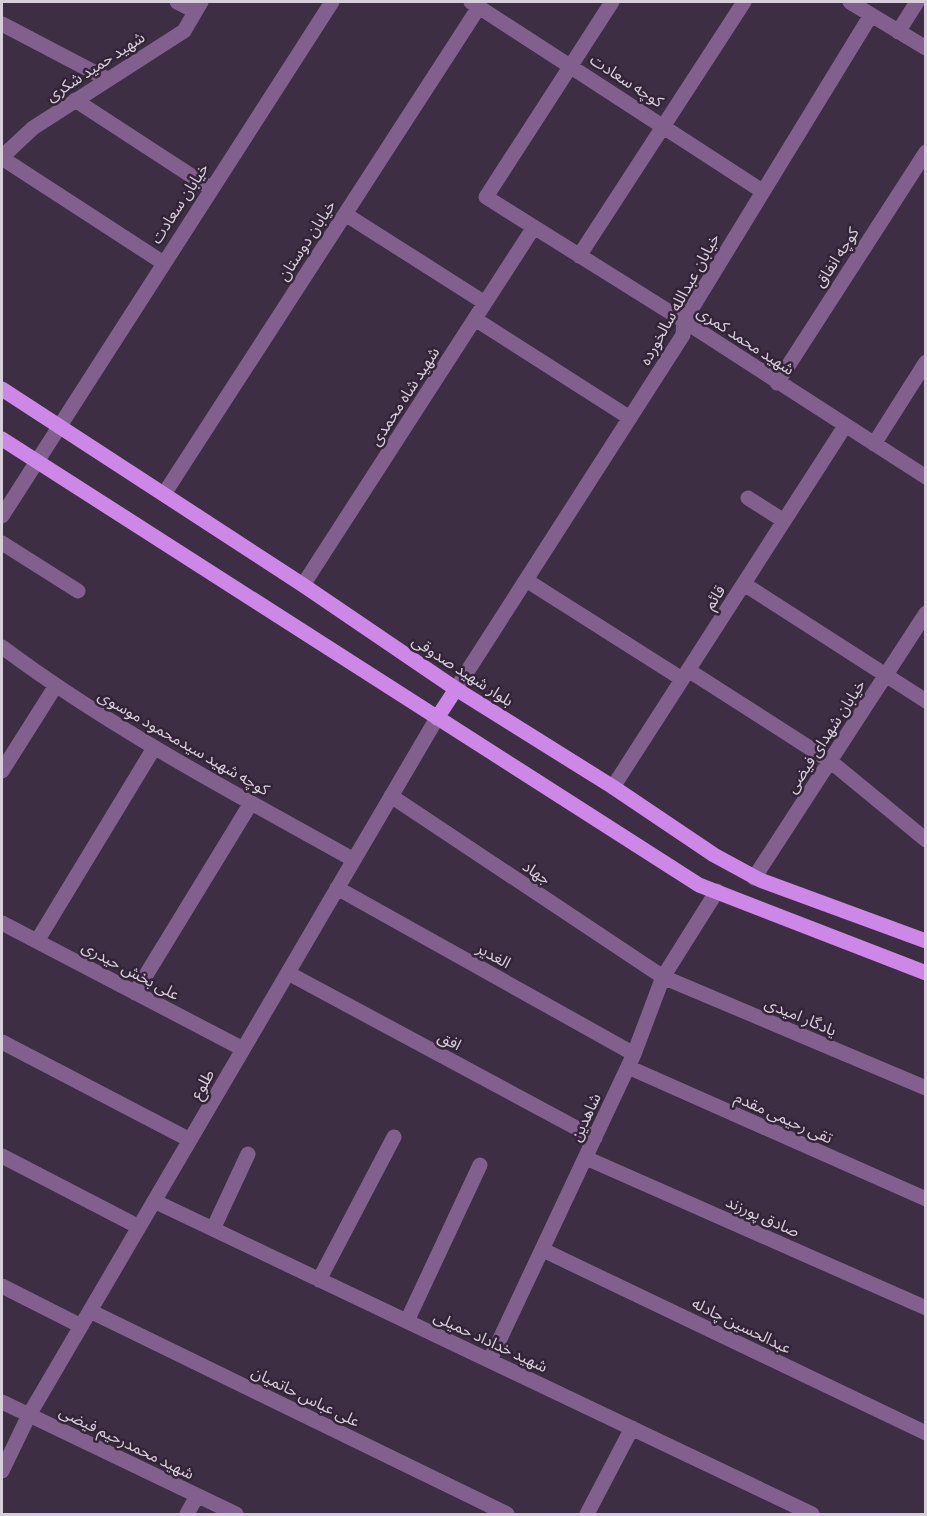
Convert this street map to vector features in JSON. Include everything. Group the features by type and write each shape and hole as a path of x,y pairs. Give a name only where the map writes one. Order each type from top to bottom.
{"main road":[{"name":"بلوار شهید صدوقی","path":"2,389 303,585 456,689 613,787 714,855 754,878 926,941"},
{"path":"2,439 689,878 926,973"},
{"path":"437,718 456,689"}],"street":[{"path":"177,2 198,6"},
{"name":"خیابان سعادت","path":"2,516 162,262 332,2"},
{"path":"570,66 612,2"},
{"path":"579,256 744,2"},
{"path":"850,2 926,48"},
{"path":"898,32 917,2"},
{"name":"کوچه سعادت","path":"475,4 762,191"},
{"name":"خیابان دوستان","path":"164,494 345,214 475,4"},
{"name":"شهید حمید شکری","path":"2,157 7,142 33,128 184,31 198,6"},
{"name":"خیابان عبدالله سالخورده","path":"456,689 683,335 684,321 871,15"},
{"path":"2,24 107,79"},
{"name":"شهید محمد کمری","path":"570,66 486,197 926,477"},
{"path":"75,100 210,188"},
{"name":"کوچه انفاق","path":"777,382 926,152"},
{"path":"2,157 162,262"},
{"path":"345,214 485,303"},
{"name":"شهید شاه محمدی","path":"303,585 534,227"},
{"path":"475,319 630,418"},
{"path":"874,444 926,362"},
{"name":"قائم","path":"613,787 845,426"},
{"path":"748,498 784,521"},
{"path":"2,543 78,591"},
{"path":"526,580 830,761 926,840"},
{"path":"744,584 926,701"},
{"name":"خیابان شهدای فیضی","path":"754,878 926,613"},
{"name":"کوچه شهید سیدمحمود موسوی","path":"2,647 55,687 154,748 354,860"},
{"path":"2,771 55,687"},
{"name":"طلوع","path":"2,1471 29,1415 437,718"},
{"path":"38,941 154,748"},
{"name":"جهاد","path":"391,796 663,977"},
{"path":"135,993 251,803"},
{"name":"الغدیر","path":"337,888 631,1061"},
{"name":"شاهدین","path":"490,1360 631,1061 663,977 717,891"},
{"name":"علی بخش حیدری","path":"2,923 243,1049"},
{"name":"افق","path":"288,973 595,1138"},
{"name":"یادگار امیدی","path":"663,977 926,1088"},
{"path":"2,1042 190,1140"},
{"name":"تقی رحیمی مقدم","path":"631,1061 926,1199"},
{"path":"319,1280 393,1137"},
{"path":"213,1229 248,1154"},
{"path":"2,1156 139,1227"},
{"name":"صادق پورزند","path":"586,1158 926,1308"},
{"path":"407,1321 480,1165"},
{"name":"شهید خداداد حمیلی","path":"154,1201 812,1515"},
{"name":"عبدالحسین چادله","path":"543,1250 926,1433"},
{"path":"2,1286 81,1326"},
{"name":"علی عباس حاتمیان","path":"90,1311 507,1515"},
{"name":"شهید محمدرحیم فیضی","path":"2,1402 236,1515"},
{"path":"588,1515 632,1428"},
{"path":"187,1515 197,1496"}]}
